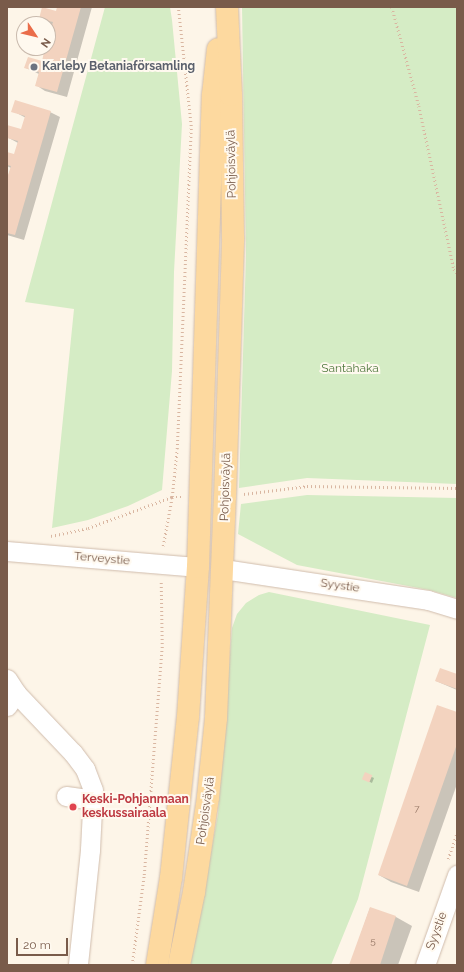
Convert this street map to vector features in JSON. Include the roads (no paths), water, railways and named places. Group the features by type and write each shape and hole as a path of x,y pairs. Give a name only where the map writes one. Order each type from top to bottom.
{"main road":[{"name":"Pohjoisväylä","path":"157,965 171,878 188,717 198,567 199,495 213,95 222,7"},
{"name":"Pohjoisväylä","path":"179,965 194,892 208,797 216,718 223,569 233,237 231,95 227,7"},
{"path":"198,567 223,569"}],"street":[{"name":"Terveystie","path":"7,551 198,567"},
{"name":"Syystie","path":"223,569 421,599 457,609"},
{"path":"10,693 73,752 85,769 94,790 78,965"},
{"path":"66,796 93,800"},
{"name":"Syystie","path":"425,965 457,875"}],"place":[{"name":"Karleby Betaniaförsamling","path":"34,67"},
{"name":"Keski-Pohjanmaan keskussairaala","path":"73,807"}],"park label":[{"name":"Santahaka","path":"350,369"}]}
